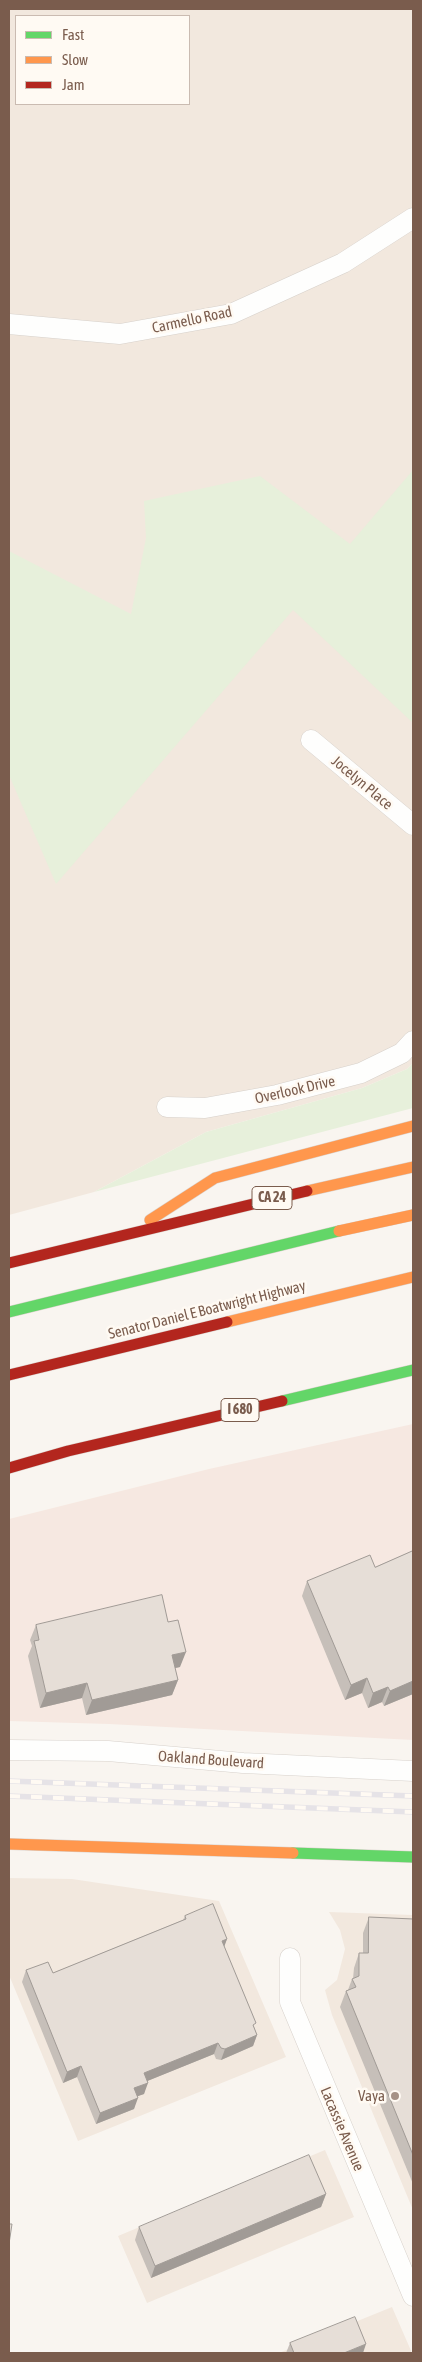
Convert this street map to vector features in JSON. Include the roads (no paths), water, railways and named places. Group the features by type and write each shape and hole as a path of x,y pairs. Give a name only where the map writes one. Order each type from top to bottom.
{"highway":[{"path":"131,1232 215,1178 413,1126"},
{"name":"CA 24","path":"9,1262 413,1167"},
{"path":"9,1312 280,1244 413,1215"},
{"name":"Senator Daniel E Boatwright Highway","path":"9,1375 413,1277"},
{"name":"I 680","path":"9,1468 68,1451 413,1370"},
{"path":"9,1460 68,1451"},
{"path":"9,1844 413,1857"}],"street":[{"name":"Carmello Road","path":"9,324 120,334 231,314 343,262 413,218"},
{"name":"Jocelyn Place","path":"311,740 413,825"},
{"name":"Overlook Drive","path":"166,1107 205,1108 277,1095 361,1073 402,1052 413,1041"},
{"name":"Oakland Boulevard","path":"9,1750 108,1751 242,1763 413,1771"},
{"name":"Lacassie Avenue","path":"290,1958 290,2002 413,2296"}],"railway":[{"path":"9,1781 413,1796"},
{"path":"9,1796 413,1812"}],"place":[{"name":"Vaya","path":"395,2096"}]}
